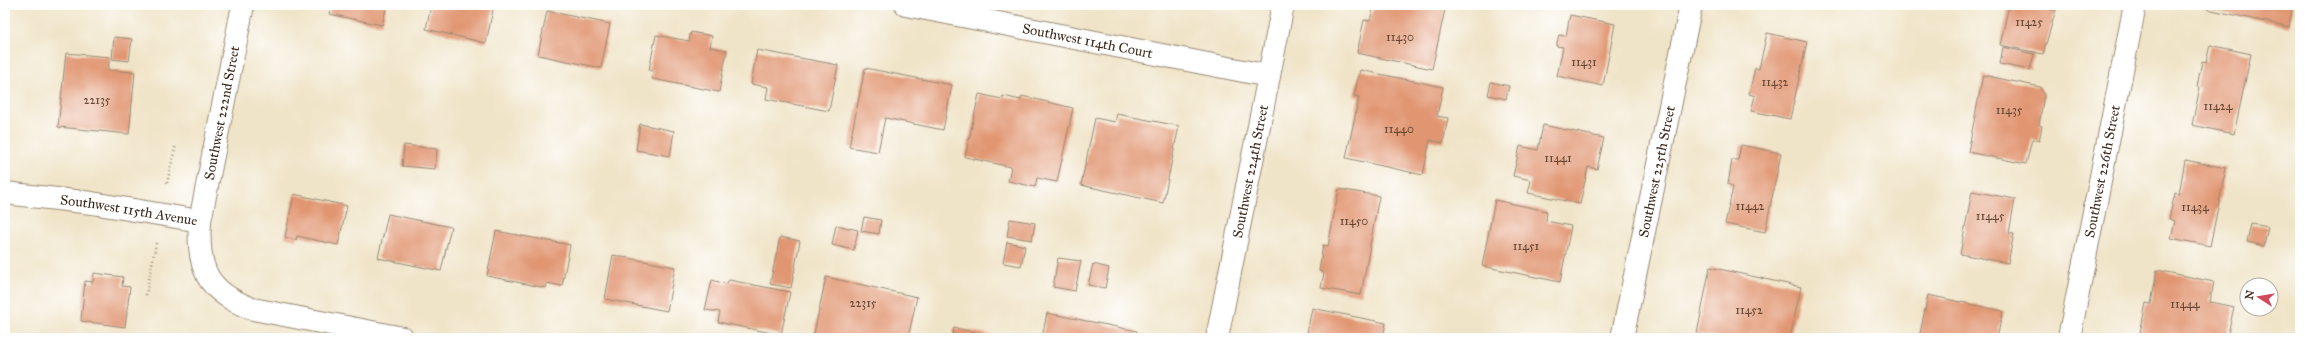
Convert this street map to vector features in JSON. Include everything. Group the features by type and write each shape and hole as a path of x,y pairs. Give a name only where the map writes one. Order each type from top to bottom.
{"street":[{"name":"Southwest 222nd Street","path":"200,220 243,5"},
{"name":"Southwest 114th Court","path":"906,5 1269,76"},
{"name":"Southwest 224th Street","path":"1217,338 1283,5"},
{"name":"Southwest 225th Street","path":"1622,338 1691,5"},
{"name":"Southwest 226th Street","path":"2069,338 2135,5"},
{"name":"Southwest 115th Avenue","path":"5,194 92,203 200,220 199,254 203,268 210,282 231,299 253,309 404,338"}],"path":[{"path":"167,184 176,144"},
{"path":"146,295 157,236"}],"building":[{"path":"331,5 387,5 382,25 329,14"},
{"path":"431,5 494,5 486,43 426,29"},
{"path":"1374,5 1446,5 1432,69 1357,53 1364,20 1370,21"},
{"path":"2009,5 2052,5 2051,10 2056,10 2043,54 2000,45"},
{"path":"2208,5 2293,5 2289,27 2207,9"},
{"path":"547,11 610,24 601,68 538,55"},
{"path":"1570,15 1615,24 1603,86 1557,76 1563,47 1556,46 1559,35 1566,36"},
{"path":"691,32 712,36 710,47 727,50 719,92 652,79 653,71 649,70 656,35 689,41"},
{"path":"1767,33 1807,42 1790,119 1751,111 1755,96 1749,94 1755,68 1759,69"},
{"path":"114,37 132,39 129,61 112,59"},
{"path":"2210,45 2251,54 2234,134 2192,125 2200,87 2197,87 2202,61 2206,62"},
{"path":"2003,47 2034,54 2030,70 2000,64"},
{"path":"757,50 838,65 829,111 766,99 768,87 751,84"},
{"path":"66,53 110,57 108,70 135,72 129,134 58,127"},
{"path":"865,68 952,85 943,130 885,118 878,152 849,147"},
{"path":"1360,70 1443,87 1437,116 1448,118 1443,143 1430,140 1423,175 1346,158 1359,97 1354,96"},
{"path":"1983,75 2040,87 2044,95 2039,125 2042,126 2039,141 2032,139 2026,164 1968,152"},
{"path":"1491,82 1509,86 1506,99 1488,95"},
{"path":"979,94 1002,99 1003,96 1021,100 1022,96 1073,108 1057,182 1037,178 1035,187 1008,181 1011,167 965,157"},
{"path":"1117,114 1179,126 1163,203 1081,185 1095,118 1115,122"},
{"path":"640,124 674,131 670,156 636,150"},
{"path":"1543,125 1604,138 1597,169 1588,167 1580,204 1528,193 1531,180 1513,176 1520,146 1538,150"},
{"path":"404,145 437,149 435,169 402,166"},
{"path":"1741,145 1781,153 1765,232 1725,224 1733,187 1728,184 1732,160 1738,160"},
{"path":"2185,160 2226,168 2210,246 2171,238 2175,221 2169,219 2175,193 2179,194"},
{"path":"1339,189 1379,196 1361,295 1321,288 1324,273 1319,271 1323,245 1328,246"},
{"path":"1972,191 2015,199 2009,233 2014,234 2008,263 1960,254"},
{"path":"294,194 347,206 338,245 297,236 296,240 285,237"},
{"path":"1495,200 1547,211 1546,221 1571,226 1560,282 1482,266"},
{"path":"388,214 451,227 441,271 378,258"},
{"path":"864,217 881,220 879,234 861,231"},
{"path":"1010,219 1035,223 1032,240 1007,236"},
{"path":"2251,224 2268,227 2264,246 2247,242"},
{"path":"836,225 858,230 854,250 832,245"},
{"path":"496,231 570,245 562,286 547,283 546,288 487,276"},
{"path":"780,237 800,241 791,288 770,284"},
{"path":"1007,242 1025,246 1021,266 1003,263"},
{"path":"613,255 675,267 667,311 605,299"},
{"path":"1058,258 1081,261 1075,291 1053,287"},
{"path":"1093,264 1109,268 1105,288 1088,285"},
{"path":"1710,267 1801,287 1790,338 1716,338 1697,334"},
{"path":"2157,270 2214,282 2210,302 2234,307 2227,338 2143,338 2144,334 2140,333 2146,303 2151,304"},
{"path":"94,273 123,277 122,286 130,287 125,327 81,321 85,281 93,282"},
{"path":"826,277 917,297 908,338 813,338"},
{"path":"712,280 726,284 729,280 790,292 781,335 718,322 720,312 705,310"},
{"path":"1928,295 2003,311 1997,338 1919,338"},
{"path":"1312,308 1386,323 1383,338 1306,338"},
{"path":"1047,313 1137,331 1136,338 1042,338"},
{"path":"954,328 1004,337 1004,338 952,338"}]}
